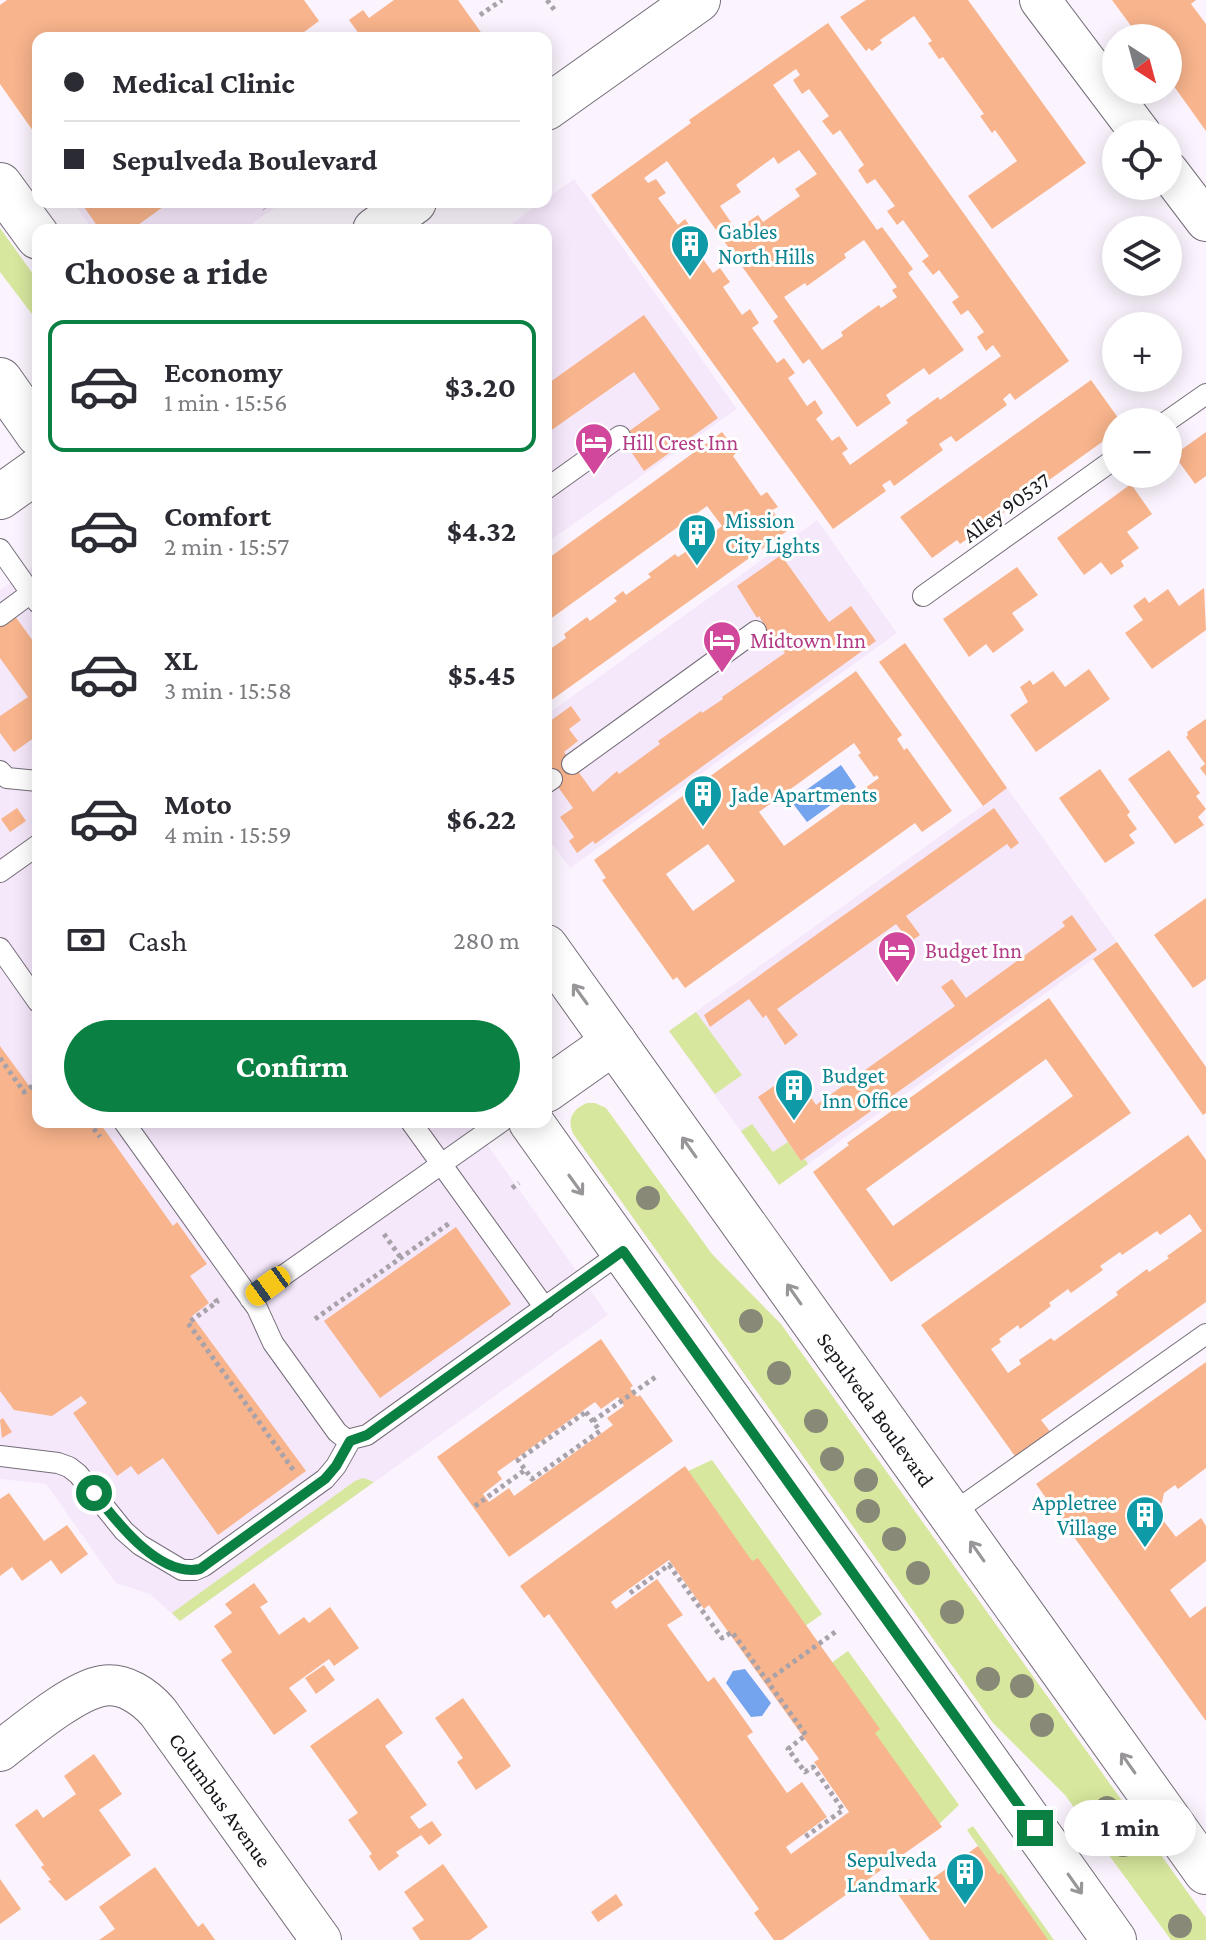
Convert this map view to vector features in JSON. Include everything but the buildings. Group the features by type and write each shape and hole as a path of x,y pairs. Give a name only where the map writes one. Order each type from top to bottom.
{"main road":[{"path":"552,104 698,0"},
{"path":"0,185 32,229"},
{"path":"383,224 406,208"},
{"path":"0,380 32,425"},
{"path":"0,497 32,474"},
{"name":"Sepulveda Boulevard","path":"552,955 1206,1872"},
{"path":"552,1086 614,1042"},
{"path":"535,1128 1114,1940"}],"street":[{"path":"1040,0 1130,120"},
{"path":"1182,189 1206,221"},
{"name":"Columbus Avenue","path":"0,1751 73,1699 104,1685 130,1690 153,1706 321,1940"}],"lane":[{"path":"1182,411 1206,394"},
{"path":"552,485 620,436"},
{"name":"Alley 90537","path":"923,596 1102,468"},
{"path":"0,549 32,594"},
{"path":"0,616 32,600"},
{"path":"572,764 756,631"},
{"path":"0,771 7,778 32,780"},
{"path":"0,872 32,849"},
{"path":"0,948 32,993"},
{"path":"128,1128 250,1299 273,1343 337,1432 350,1441"},
{"path":"415,1128 545,1308"},
{"path":"250,1299 493,1128"},
{"path":"0,1456 58,1463 74,1470 132,1538 174,1567 188,1571 204,1566 325,1479 350,1441 367,1435 623,1251"},
{"path":"951,1514 1206,1334"}],"path":[{"path":"480,15 502,0"},
{"path":"547,0 556,12"},
{"path":"0,1058 24,1092 32,1086"},
{"path":"93,1128 105,1144"},
{"path":"512,1188 519,1183"},
{"path":"315,1319 455,1219"},
{"path":"383,1233 401,1258"},
{"path":"209,1290 217,1302 188,1323 295,1472"},
{"path":"230,1381 237,1376"},
{"path":"593,1421 657,1376"},
{"path":"586,1412 600,1431 532,1479 525,1470 518,1460 586,1412"},
{"path":"475,1506 525,1470"},
{"path":"630,1593 669,1565 722,1638 732,1632 806,1735 788,1749 805,1772 813,1767 843,1810 805,1837"},
{"path":"767,1681 838,1630"}],"shaded area":[{"name":"Hill Crest Inn","path":"574,179 737,409 552,539 552,224 511,224 534,208 552,208 552,195"},
{"path":"77,208 274,208 252,224 89,224"},
{"name":"Midtown Inn","path":"817,520 897,633 570,868 552,843 552,711"},
{"path":"32,567 32,1128 475,1128 608,1315 180,1621 150,1594 116,1583 46,1484 0,1479 0,590"},
{"name":"Budget Inn","path":"1007,788 1117,942 779,1185 669,1031"}],"green space":[{"path":"0,228 32,273 32,314 0,272"},
{"path":"696,1012 742,1075 715,1094 669,1031"},
{"path":"587,1103 606,1108 712,1254 781,1324 1206,1918 1206,1940 1171,1940 1065,1795 993,1723 574,1135 572,1116"},
{"path":"752,1124 773,1152 788,1142 801,1161 805,1159 808,1164 779,1185 741,1131"},
{"path":"712,1460 822,1614 801,1629 686,1472"},
{"path":"363,1478 374,1482 180,1621 172,1613 355,1481"},
{"path":"848,1651 959,1805 938,1825 827,1666"},
{"path":"973,1826 1054,1940 1038,1940 967,1830"}],"water":[{"path":"841,765 856,787 807,822 791,801"},
{"path":"745,1669 771,1703 762,1716 751,1717 726,1683 733,1671"}],"place":[{"name":"Gables North Hills","path":"690,278"},
{"name":"Hill Crest Inn","path":"594,476"},
{"name":"Mission City Lights","path":"697,567"},
{"name":"Midtown Inn","path":"722,674"},
{"name":"Jade Apartments","path":"703,828"},
{"name":"Budget Inn","path":"897,984"},
{"name":"Budget Inn Office","path":"794,1122"},
{"name":"Appletree Village","path":"1145,1549"},
{"name":"Sepulveda Landmark","path":"965,1906"}],"route":[{"path":"94,1493 124,1531 140,1545 174,1567 188,1571 200,1569 331,1474 350,1441 367,1435 623,1251 1035,1828"}]}
